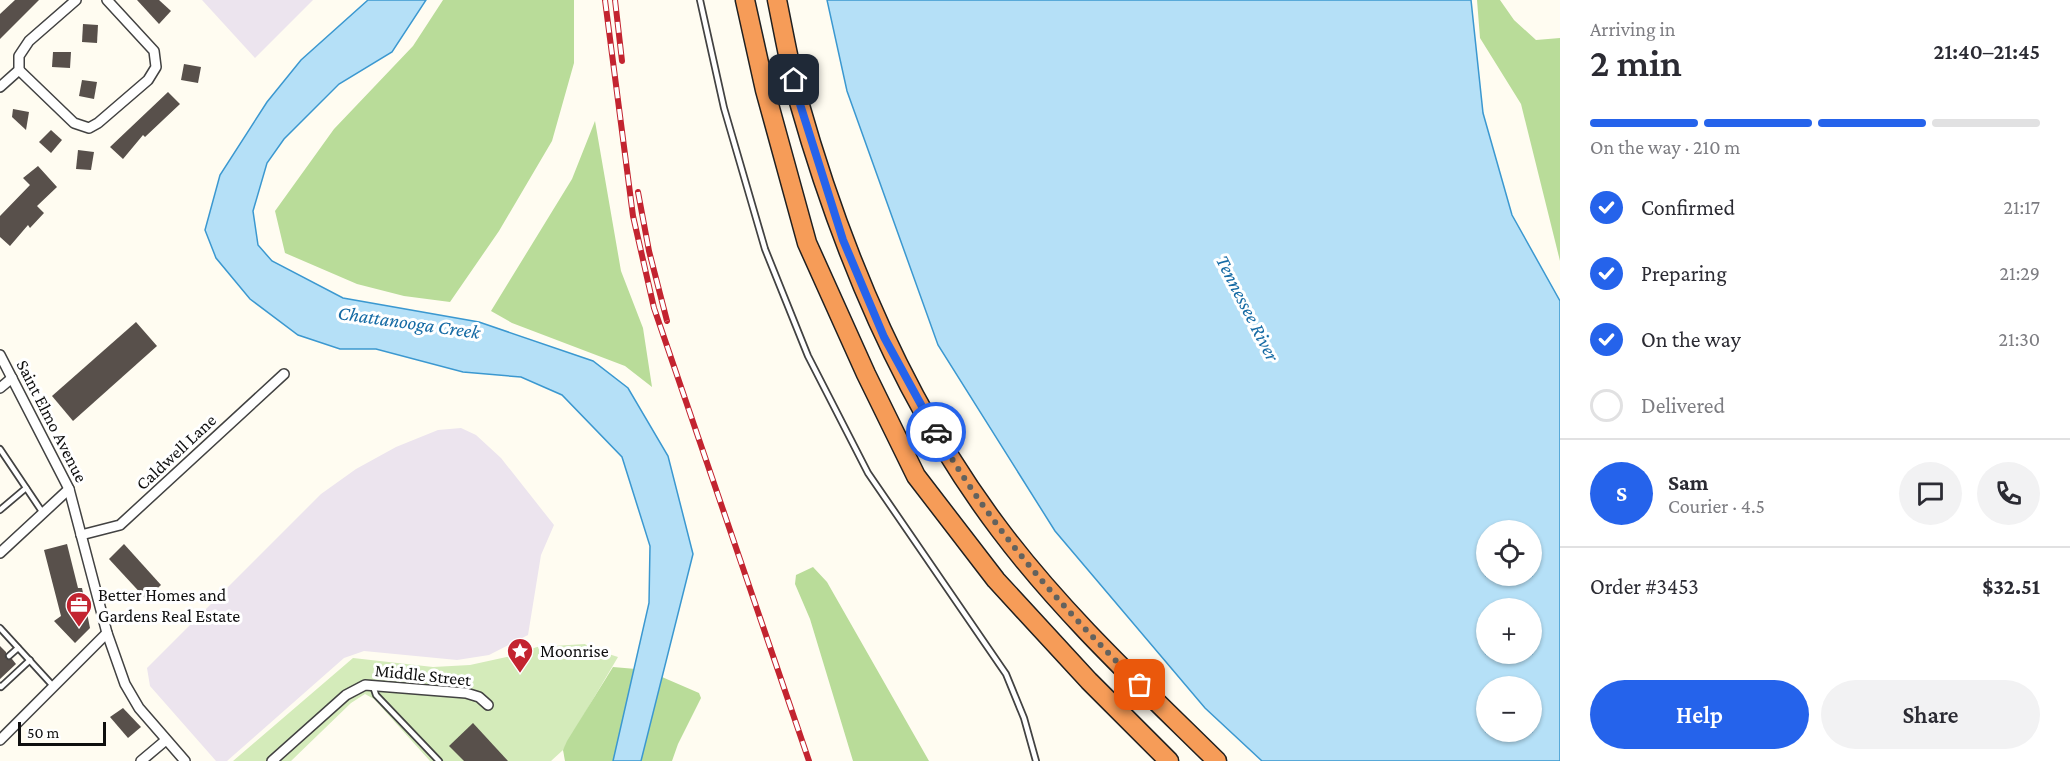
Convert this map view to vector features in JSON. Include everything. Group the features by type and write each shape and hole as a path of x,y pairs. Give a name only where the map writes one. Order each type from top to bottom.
{"highway":[{"path":"745,0 765,90 807,243 866,375 916,476 996,580 1089,681 1169,761"},
{"path":"777,0 799,101 843,240 884,337 955,465 1000,531 1042,581 1110,655 1217,761"}],"street":[{"path":"76,0 29,41 19,56 19,70 74,123 89,128 98,123 148,80 156,67 154,51 107,0"},
{"path":"0,87 19,70"},
{"name":"Saint Elmo Avenue","path":"0,355 69,489 107,633 125,684 140,708 185,761"},
{"name":"Caldwell Lane","path":"81,535 120,525 284,374"},
{"path":"0,388 12,378"},
{"path":"0,553 69,489"},
{"path":"0,740 107,633"},
{"name":"Middle Street","path":"272,761 346,695 365,685 466,693 479,697 488,705"},
{"path":"141,761 165,740"}],"lane":[{"path":"700,0 724,108 765,249 808,356 868,473 1006,674 1024,718 1036,761"},
{"path":"0,449 43,513"},
{"path":"0,510 26,488"},
{"path":"0,628 54,687"},
{"path":"0,639 5,633"},
{"path":"9,656 18,648"},
{"path":"0,686 30,660"},
{"path":"373,686 376,695 439,761"}],"shaded area":[{"path":"202,0 313,0 255,58"},
{"path":"461,428 476,435 501,458 554,525 541,555 528,635 489,655 457,660 364,651 344,658 227,761 216,761 150,686 147,668 321,494 356,469 396,447 438,430"}],"green space":[{"path":"443,0 574,0 574,63 552,141 499,231 450,302 404,296 357,284 285,253 275,211 334,129 413,46"},
{"path":"1477,0 1500,0 1514,20 1536,40 1560,38 1560,261 1521,104 1480,38"},
{"path":"595,121 621,271 643,328 652,387 625,366 512,323 491,311 572,179"},
{"path":"813,567 827,582 929,761 853,761 810,619 795,584 796,575"},
{"path":"585,644 590,648 618,657 563,750 551,761 430,761 374,699 365,694 351,703 291,761 233,761 353,658 433,667 470,665 511,656 537,647"},
{"path":"613,667 636,669 613,761 565,761 563,750 567,741"},
{"path":"662,677 699,693 701,698 672,761 641,761"}],"water":[{"name":"Chattanooga Creek","path":"368,0 426,0 392,52 339,84 284,139 267,163 253,211 258,245 272,261 343,298 479,322 593,361 628,388 668,456 693,554 641,761 613,761 649,603 650,546 622,457 562,395 521,377 463,372 376,349 340,349 298,335 250,299 216,258 205,230 220,175 267,102 301,60"},
{"name":"Tennessee River","path":"827,0 1471,0 1483,113 1512,215 1560,301 1560,761 1262,761 1205,708 1055,531 938,345 847,91"}],"building":[{"path":"15,0 39,0 0,39 0,14"},
{"path":"137,0 159,0 171,11 159,24"},
{"path":"83,24 98,25 97,43 82,42"},
{"path":"53,52 71,52 70,68 52,67"},
{"path":"184,64 201,67 198,83 181,80"},
{"path":"82,80 97,82 94,99 79,96"},
{"path":"168,92 180,104 145,137 143,135 123,159 110,147"},
{"path":"13,109 29,112 26,130 12,117"},
{"path":"51,130 62,140 51,153 39,142"},
{"path":"78,150 94,152 91,170 76,169"},
{"path":"38,166 57,187 37,206 44,213 30,228 28,225 10,246 0,237 0,216 30,185 23,178"},
{"path":"136,322 157,346 73,421 52,396"},
{"path":"67,544 78,588 82,588 90,628 75,643 54,621 61,616 44,550"},
{"path":"124,544 161,585 146,599 109,559"},
{"path":"0,646 6,652 6,659 12,659 16,664 0,679"},
{"path":"123,708 141,727 128,738 110,717"},
{"path":"473,723 508,761 464,761 449,746"}],"railway":[{"path":"605,0 633,216 654,308 809,761"},
{"path":"615,0 622,61"},
{"path":"638,192 649,251 667,321"}],"way so far":[{"path":"936,432 961,475 1000,531 1042,581 1140,685"}],"place":[{"name":"Better Homes and Gardens Real Estate","path":"79,628"},
{"name":"Moonrise","path":"520,674"}],"route":[{"path":"794,80 843,240 884,337 936,432"}]}
